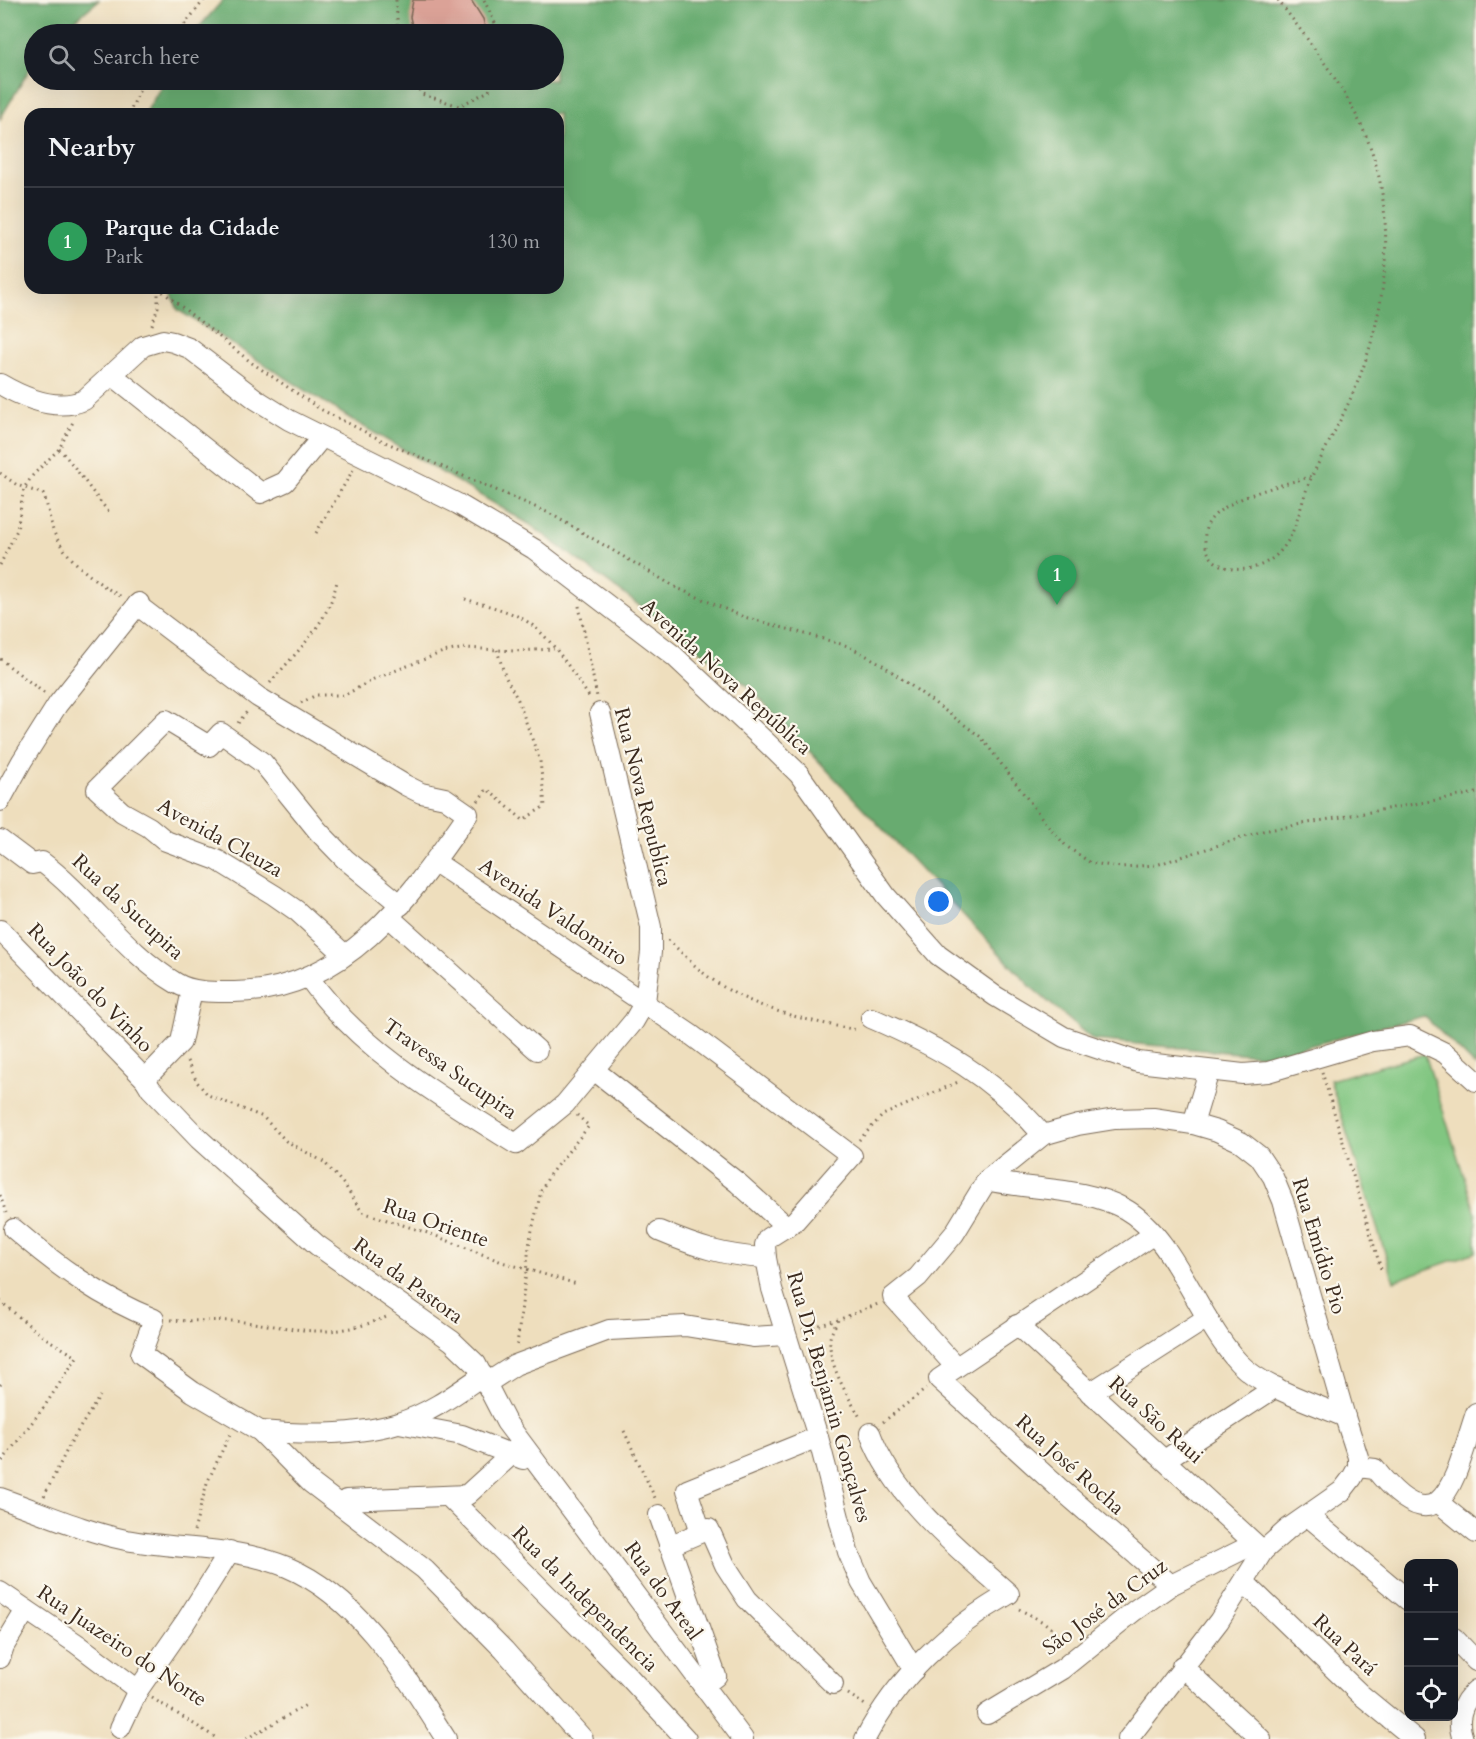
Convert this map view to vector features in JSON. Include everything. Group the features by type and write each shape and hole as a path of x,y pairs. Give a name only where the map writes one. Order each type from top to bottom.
{"street":[{"name":"Avenida Nova República","path":"142,346 163,340 189,348 268,408 497,526 534,549 574,579 674,656 799,774 886,896 938,955 962,975 1035,1022 1090,1048 1138,1062 1243,1074 1268,1072 1373,1041 1410,1036 1445,1053 1476,1081"},
{"path":"0,384 51,404 76,404 84,400 142,346"},
{"path":"111,374 261,493 285,482 322,437"},
{"path":"0,801 58,704 138,604 258,697 421,794 445,798 468,814"},
{"name":"Rua Nova Republica","path":"600,713 649,917 651,943 645,1002"},
{"name":"Avenida Cleuza","path":"227,737 221,733 209,746 166,720 98,789 122,812 149,826 166,840 218,860 274,895 297,911 345,955"},
{"path":"227,737 263,763 318,831 395,911 537,1050"},
{"name":"Rua da Sucupira","path":"0,840 32,864 42,862 78,893 144,960 178,985 192,990 255,992 309,978 345,955 395,911 435,862 468,814"},
{"name":"Avenida Valdomiro","path":"435,862 645,1002 729,1062 850,1155"},
{"name":"Rua João do Vinho","path":"0,930 145,1079 191,1130 217,1154"},
{"name":"Travessa Sucupira","path":"309,978 331,1007 382,1053 435,1092 516,1144 565,1104"},
{"path":"145,1079 181,1042 192,990"},
{"path":"565,1104 634,1021 645,1002"},
{"path":"868,1025 928,1042 1004,1094 1043,1135 987,1180 940,1250 918,1277 893,1297 956,1367"},
{"path":"594,1070 738,1183 787,1227"},
{"path":"1193,1124 1209,1071"},
{"name":"Rua Emídio Pio","path":"1043,1135 1078,1125 1115,1119 1153,1118 1193,1124 1241,1142 1260,1156 1273,1177 1283,1201 1345,1417 1356,1446 1358,1467"},
{"name":"Rua da Pastora","path":"217,1154 317,1245 452,1341 476,1364 506,1422 544,1470"},
{"name":"Rua Dr, Benjamin Gonçalves","path":"850,1155 787,1227 768,1239 765,1245 766,1258 785,1335 818,1437 848,1552 861,1582 914,1670"},
{"path":"987,1180 1020,1186 1063,1189 1107,1201 1127,1210 1154,1234 1238,1363 1259,1379 1345,1417"},
{"path":"14,1229 54,1263 96,1291 126,1308 154,1319 141,1354 193,1392 260,1431 310,1484 340,1500 424,1569 504,1650 583,1739"},
{"path":"659,1231 699,1249 743,1257 766,1258"},
{"path":"939,1378 1154,1234"},
{"path":"1090,1393 1207,1318"},
{"name":"Rua São Raui","path":"1017,1325 1166,1459 1259,1548"},
{"path":"260,1431 291,1434 347,1432 399,1423 515,1365 584,1338 624,1328 685,1326 753,1337 785,1335"},
{"name":"Rua José Rocha","path":"939,1378 1058,1487 1171,1585"},
{"path":"1166,1459 1276,1387"},
{"path":"1128,1739 1245,1583 1259,1548 1342,1491 1358,1467 1375,1469 1406,1502 1417,1506 1439,1503 1446,1495 1455,1474 1476,1413"},
{"path":"399,1423 462,1435 512,1454 544,1470"},
{"path":"869,1737 879,1714 914,1670 941,1642 1005,1597 938,1530 890,1472 870,1433"},
{"path":"701,1532 687,1490 818,1437"},
{"path":"340,1500 467,1495 512,1454"},
{"name":"Rua do Areal","path":"544,1470 743,1739"},
{"name":"Rua da Independencia","path":"448,1496 627,1675 686,1739"},
{"path":"0,1498 123,1539 230,1551 289,1568 348,1608 377,1640 446,1739"},
{"path":"1439,1503 1476,1533"},
{"path":"659,1515 716,1676 703,1686"},
{"path":"1308,1516 1404,1597"},
{"path":"669,1546 709,1529 725,1565 747,1599 833,1684"},
{"name":"São José da Cruz","path":"987,1714 1026,1692 1171,1585 1259,1548"},
{"path":"120,1728 138,1690 186,1621 230,1551"},
{"name":"Rua Pará","path":"1245,1583 1360,1694 1415,1739"},
{"name":"Rua Juazeiro do Norte","path":"0,1592 138,1690"},
{"path":"0,1658 26,1610"},
{"path":"1458,1643 1476,1661"},
{"path":"1182,1666 1261,1739"},
{"path":"1463,1739 1461,1711 1469,1696 1476,1690"}],"path":[{"path":"185,24 204,0"},
{"path":"396,0 397,24"},
{"path":"484,0 495,24"},
{"path":"1278,0 1320,55 1350,105 1374,157 1386,213 1384,277 1373,332 1361,374 1340,422 1312,476 1298,524 1287,544 1271,561 1251,570 1230,571 1213,560 1204,546 1205,529 1212,516 1229,505 1312,476"},
{"path":"132,108 140,90"},
{"path":"419,90 422,94 459,106 489,90"},
{"path":"142,346 154,323 157,294"},
{"path":"166,294 252,363 329,414 385,442 549,513 677,588 741,616 848,646 880,663 981,737 1059,838 1091,863 1121,867 1156,865 1263,831 1476,793"},
{"path":"0,565 16,530 24,488 33,475 59,449 73,424 76,404"},
{"path":"59,449 78,469 90,492 111,514"},
{"path":"316,533 363,456"},
{"path":"0,473 24,488 43,494 53,531 64,549 79,565 111,591 138,604"},
{"path":"574,579 600,713"},
{"path":"227,737 326,615 333,602 337,581"},
{"name":"Rua Nova Republica","path":"465,599 502,610 525,620 554,649 600,713"},
{"path":"284,713 316,695 345,694 443,652 466,648 554,649"},
{"path":"468,814 488,789 523,820 545,806 540,761 518,700 505,676 497,650"},
{"path":"0,659 58,704"},
{"path":"651,943 668,940 688,961 713,981 755,1001 820,1023 868,1025"},
{"name":"Rua Oriente","path":"181,1042 197,1082 208,1095 263,1117 286,1141 324,1162 346,1187 362,1212 577,1284"},
{"path":"1317,1057 1381,1269"},
{"path":"850,1155 883,1115 943,1090 975,1072"},
{"path":"515,1365 534,1219 541,1191 550,1174 590,1126 565,1104"},
{"path":"785,1335 838,1320 893,1297"},
{"path":"0,1301 42,1336 77,1357 44,1407 0,1464"},
{"path":"154,1319 244,1322 306,1333 336,1332 365,1326 406,1309"},
{"path":"838,1320 830,1337 836,1368 870,1433 939,1378"},
{"path":"0,1385 4,1381"},
{"path":"37,1511 72,1440 100,1395"},
{"path":"190,1547 211,1473 238,1419"},
{"path":"624,1431 655,1494 659,1515"},
{"path":"1005,1597 1045,1623 1081,1653"},
{"path":"833,1684 879,1714"},
{"name":"Rua Juazeiro do Norte","path":"138,1690 218,1739"},
{"path":"246,1739 306,1705"}],"green space":[{"path":"0,0 99,0 70,24 24,24 24,79 0,119"},
{"path":"223,0 1476,0 1476,1067 1424,1016 1270,1056 1093,1040 1032,988 748,686 529,524 351,419 178,310 171,294 564,294 564,108 149,108 159,90 564,90 564,24 202,24"},
{"path":"1425,1054 1476,1214 1476,1252 1394,1281 1330,1080"}],"building":[{"path":"413,0 471,0 484,24 412,24 410,17"}],"place":[{"name":"Parque da Cidade","path":"1057,605"}]}
